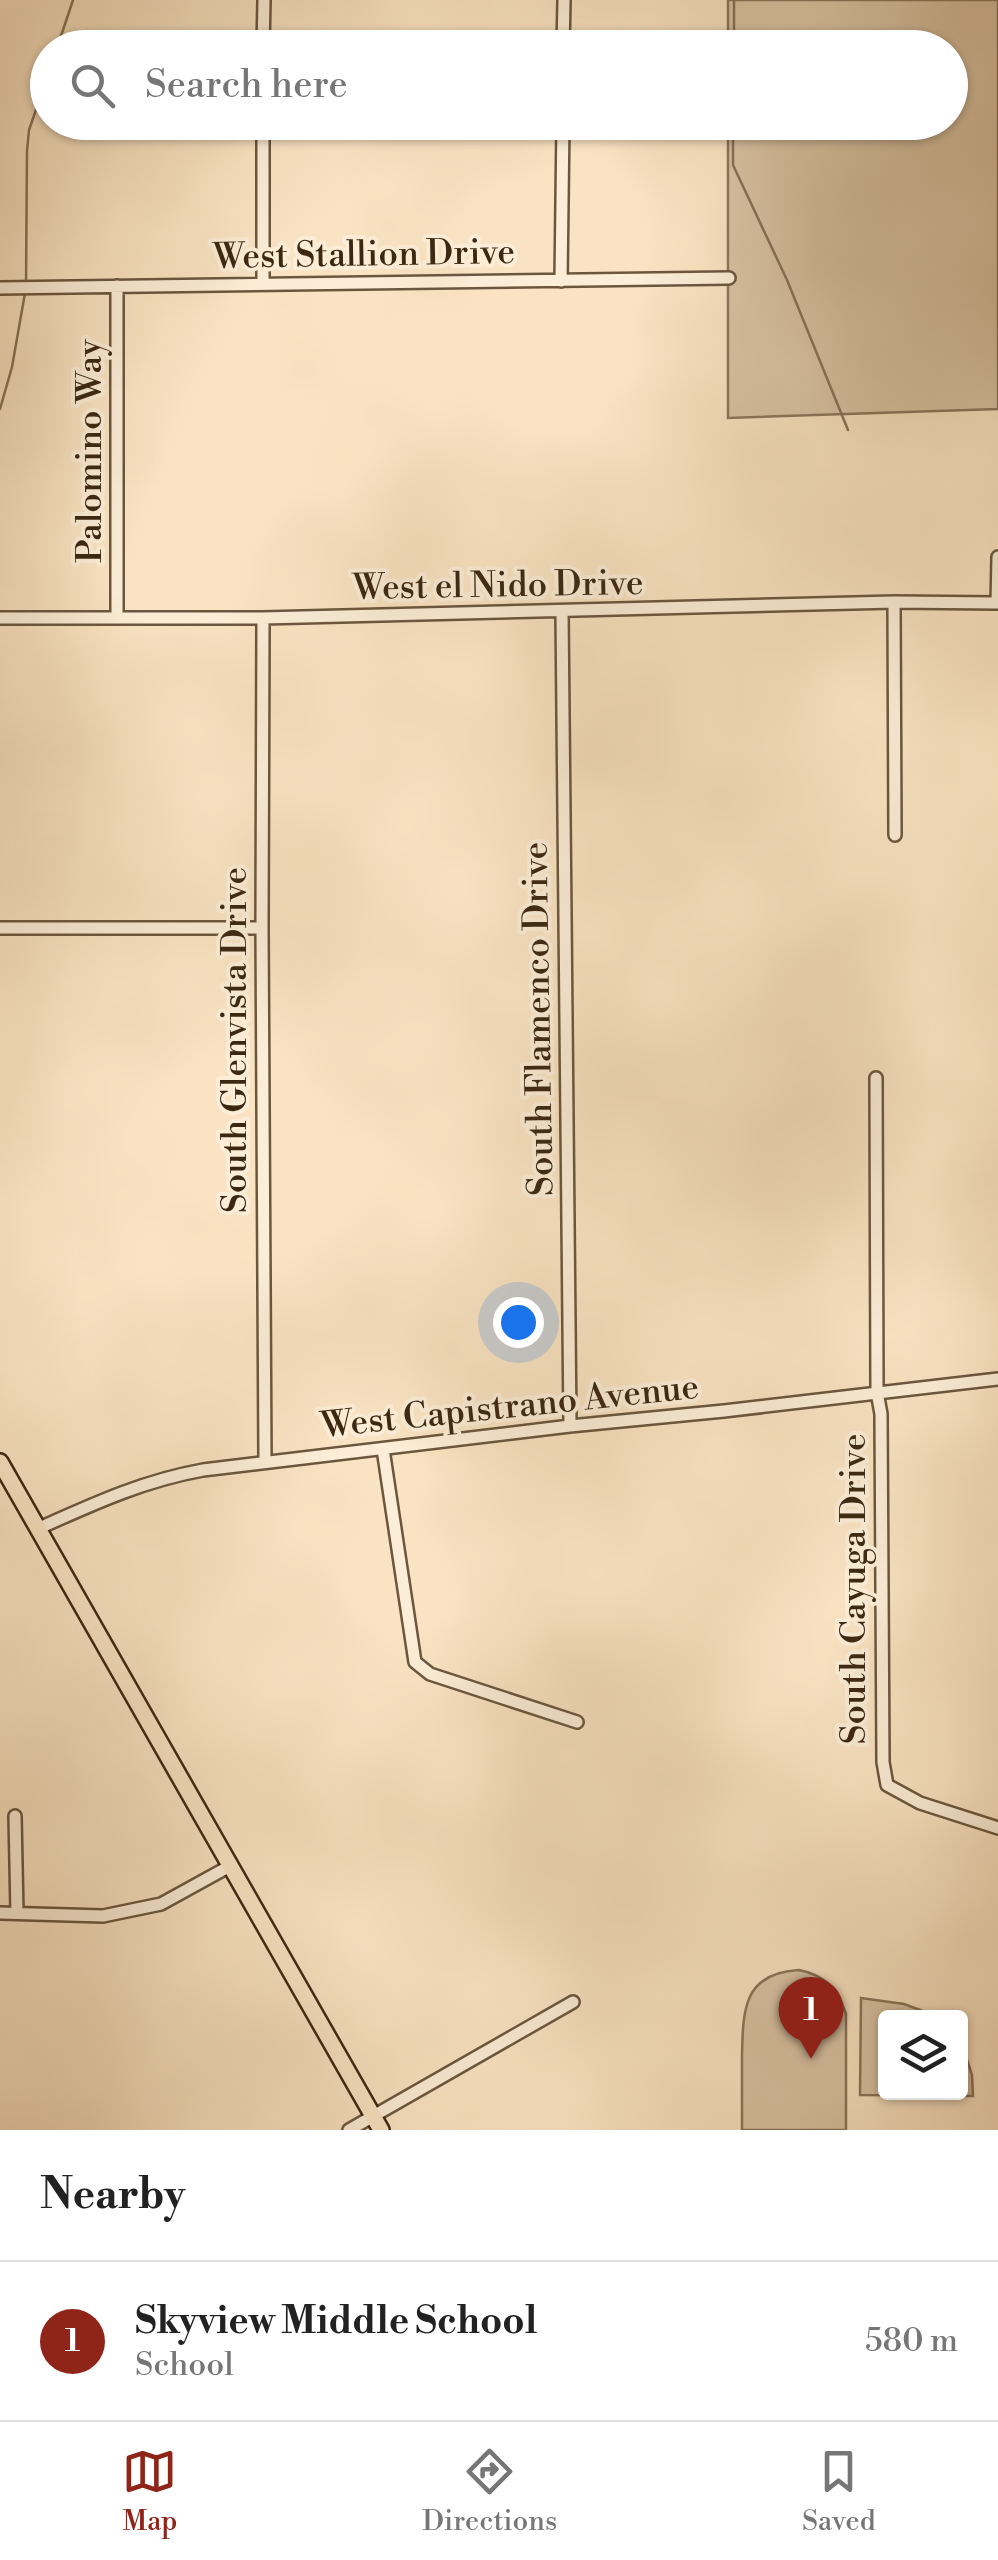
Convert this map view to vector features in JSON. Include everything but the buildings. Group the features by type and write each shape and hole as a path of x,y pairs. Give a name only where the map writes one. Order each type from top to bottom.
{"main road":[{"path":"0,1462 378,2124"}],"street":[{"path":"263,30 264,0"},
{"path":"563,30 564,0"},
{"path":"263,140 263,283"},
{"path":"561,281 562,140"},
{"name":"West Stallion Drive","path":"0,288 729,278"},
{"name":"Palomino Way","path":"117,286 118,617"},
{"path":"997,603 998,557"},
{"path":"894,602 895,836"},
{"name":"West el Nido Drive","path":"0,618 263,618 894,602 997,603"},
{"name":"South Flamenco Drive","path":"562,612 570,1426"},
{"name":"South Glenvista Drive","path":"263,618 265,1462"},
{"path":"0,928 262,928"},
{"name":"South Cayuga Drive","path":"876,1078 882,1762 887,1786 920,1803 998,1828"},
{"name":"West Capistrano Avenue","path":"37,1529 118,1492 202,1470 998,1379"},
{"path":"383,1449 415,1662 430,1674 577,1722"},
{"path":"15,1816 17,1913"},
{"path":"0,1913 103,1916 161,1904 230,1866"},
{"path":"349,2130 378,2124 572,2002"}],"shaded area":[{"path":"728,0 998,0 998,409 728,418 728,140 968,140 968,30 728,30"},
{"path":"799,1970 816,1975 829,1985 846,2014 846,2130 742,2130 745,2010 756,1987 766,1979"},
{"path":"861,1998 920,2010 878,2010 878,2095 860,2095"},
{"path":"968,2063 972,2075 973,2096 968,2096"}],"waterway":[{"path":"63,30 73,0"},
{"path":"734,0 734,30"},
{"path":"26,285 30,127"},
{"path":"733,140 733,165 787,280 848,430"},
{"path":"0,409 25,293"}],"place":[{"name":"Skyview Middle School","path":"811,2059"}]}
